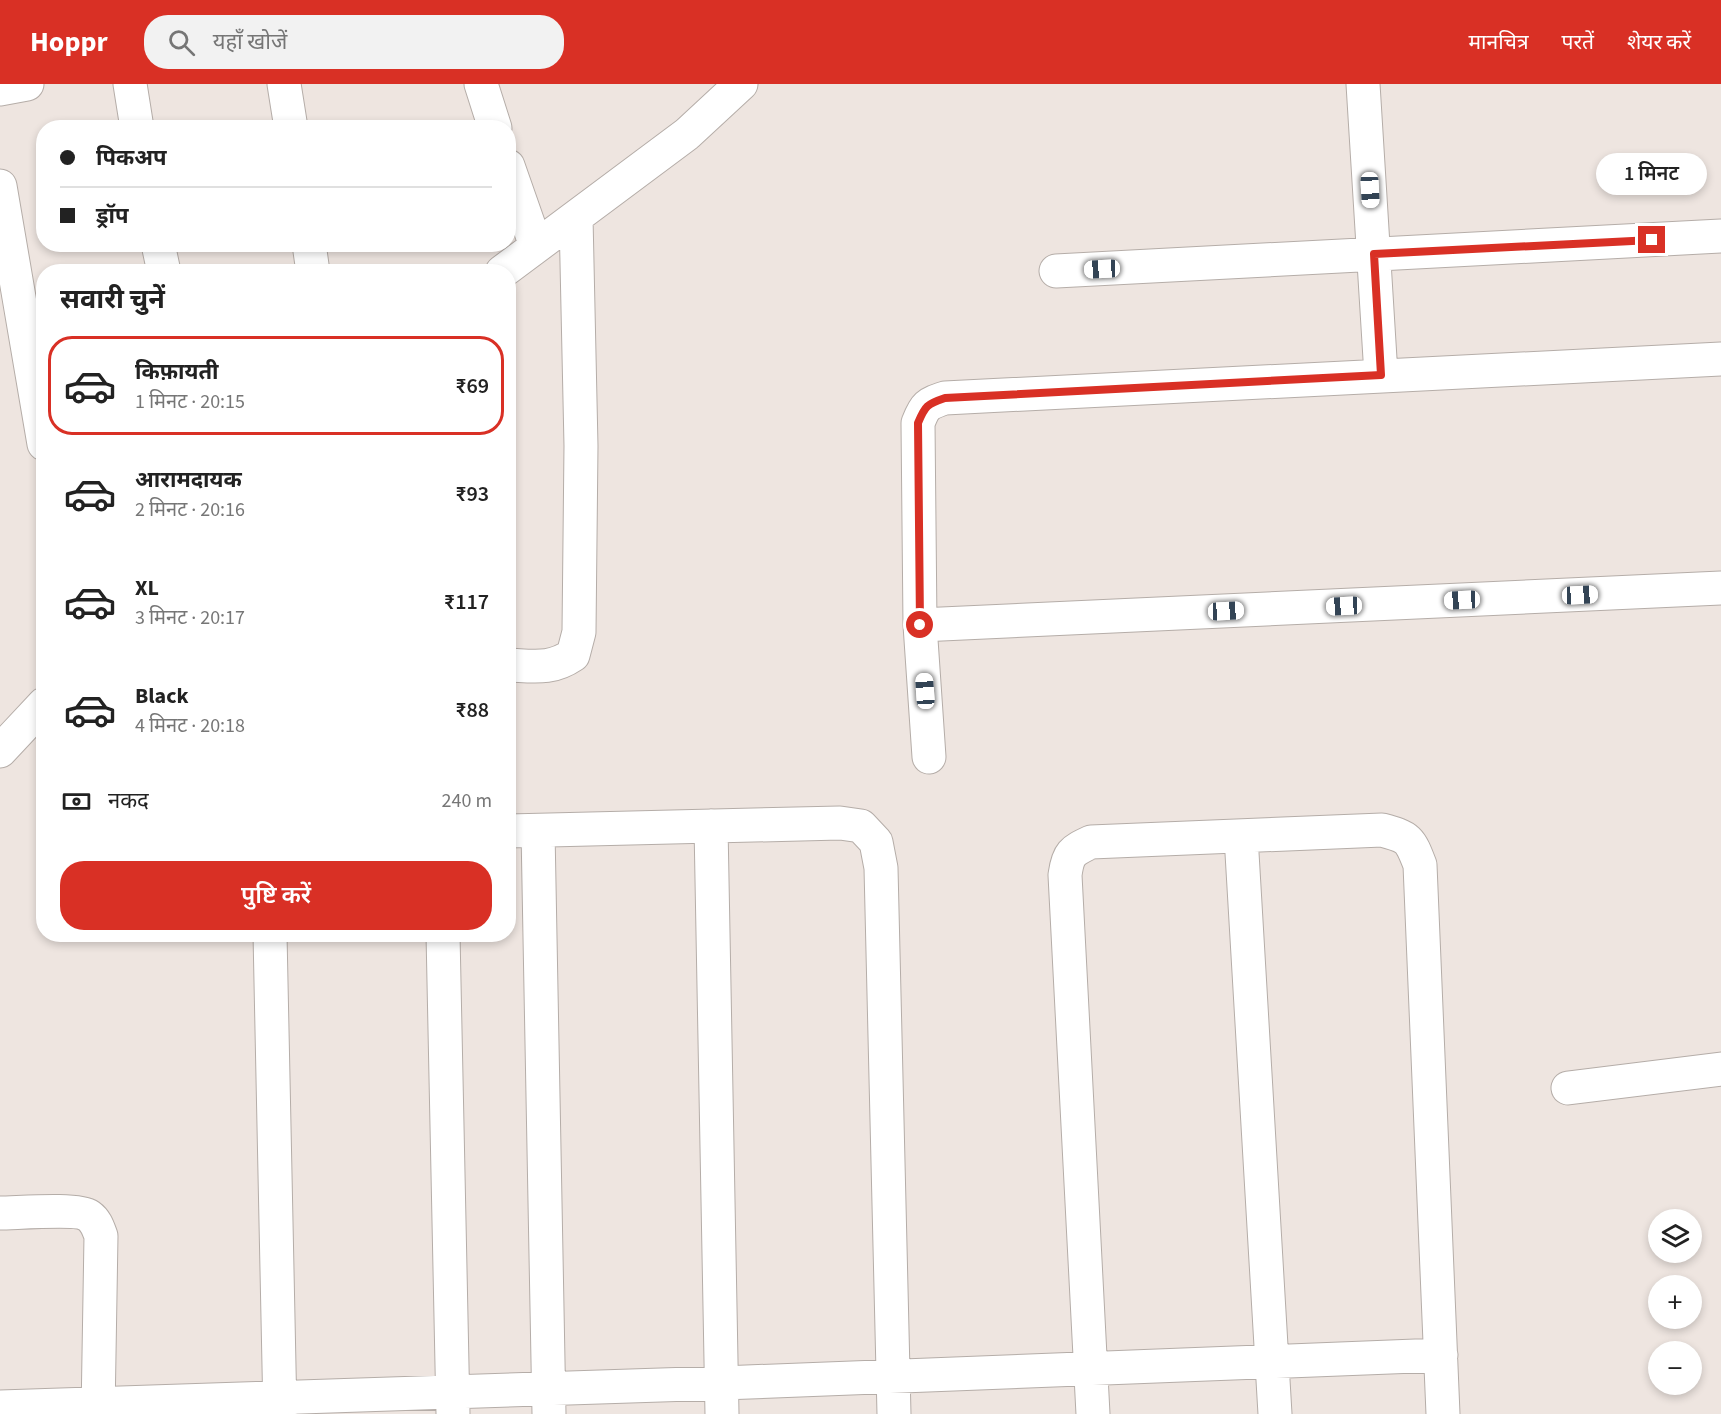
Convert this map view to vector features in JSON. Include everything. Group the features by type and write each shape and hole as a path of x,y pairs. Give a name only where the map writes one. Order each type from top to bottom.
{"street":[{"path":"0,89 27,84"},
{"path":"130,84 136,120"},
{"path":"284,84 290,120"},
{"path":"481,84 492,120"},
{"path":"512,264 687,134 741,84"},
{"path":"1363,84 1381,375"},
{"path":"0,186 36,397"},
{"path":"516,189 536,246"},
{"path":"516,665 546,667 562,663 573,655 579,632 581,447 576,217"},
{"path":"1056,271 1721,236"},
{"path":"929,757 920,625 918,423 924,407 933,402 945,398 1721,358"},
{"path":"920,625 1721,588"},
{"path":"0,751 36,713"},
{"path":"549,1401 523,831 840,823 861,826 876,842 881,868 894,1414"},
{"path":"711,826 722,1399"},
{"path":"1093,1414 1065,875 1068,857 1091,842 1382,830 1402,836 1413,846 1420,865 1443,1414"},
{"path":"1241,836 1275,1414"},
{"path":"270,942 280,1406"},
{"path":"443,942 453,1403"},
{"path":"1568,1088 1721,1069"},
{"path":"0,1213 74,1212 88,1214 96,1222 101,1236 98,1409"},
{"path":"0,1407 98,1409 722,1399 893,1376 1441,1355"}],"route":[{"path":"920,625 918,423 924,407 933,402 945,398 1381,375 1374,254 1652,240"}]}
